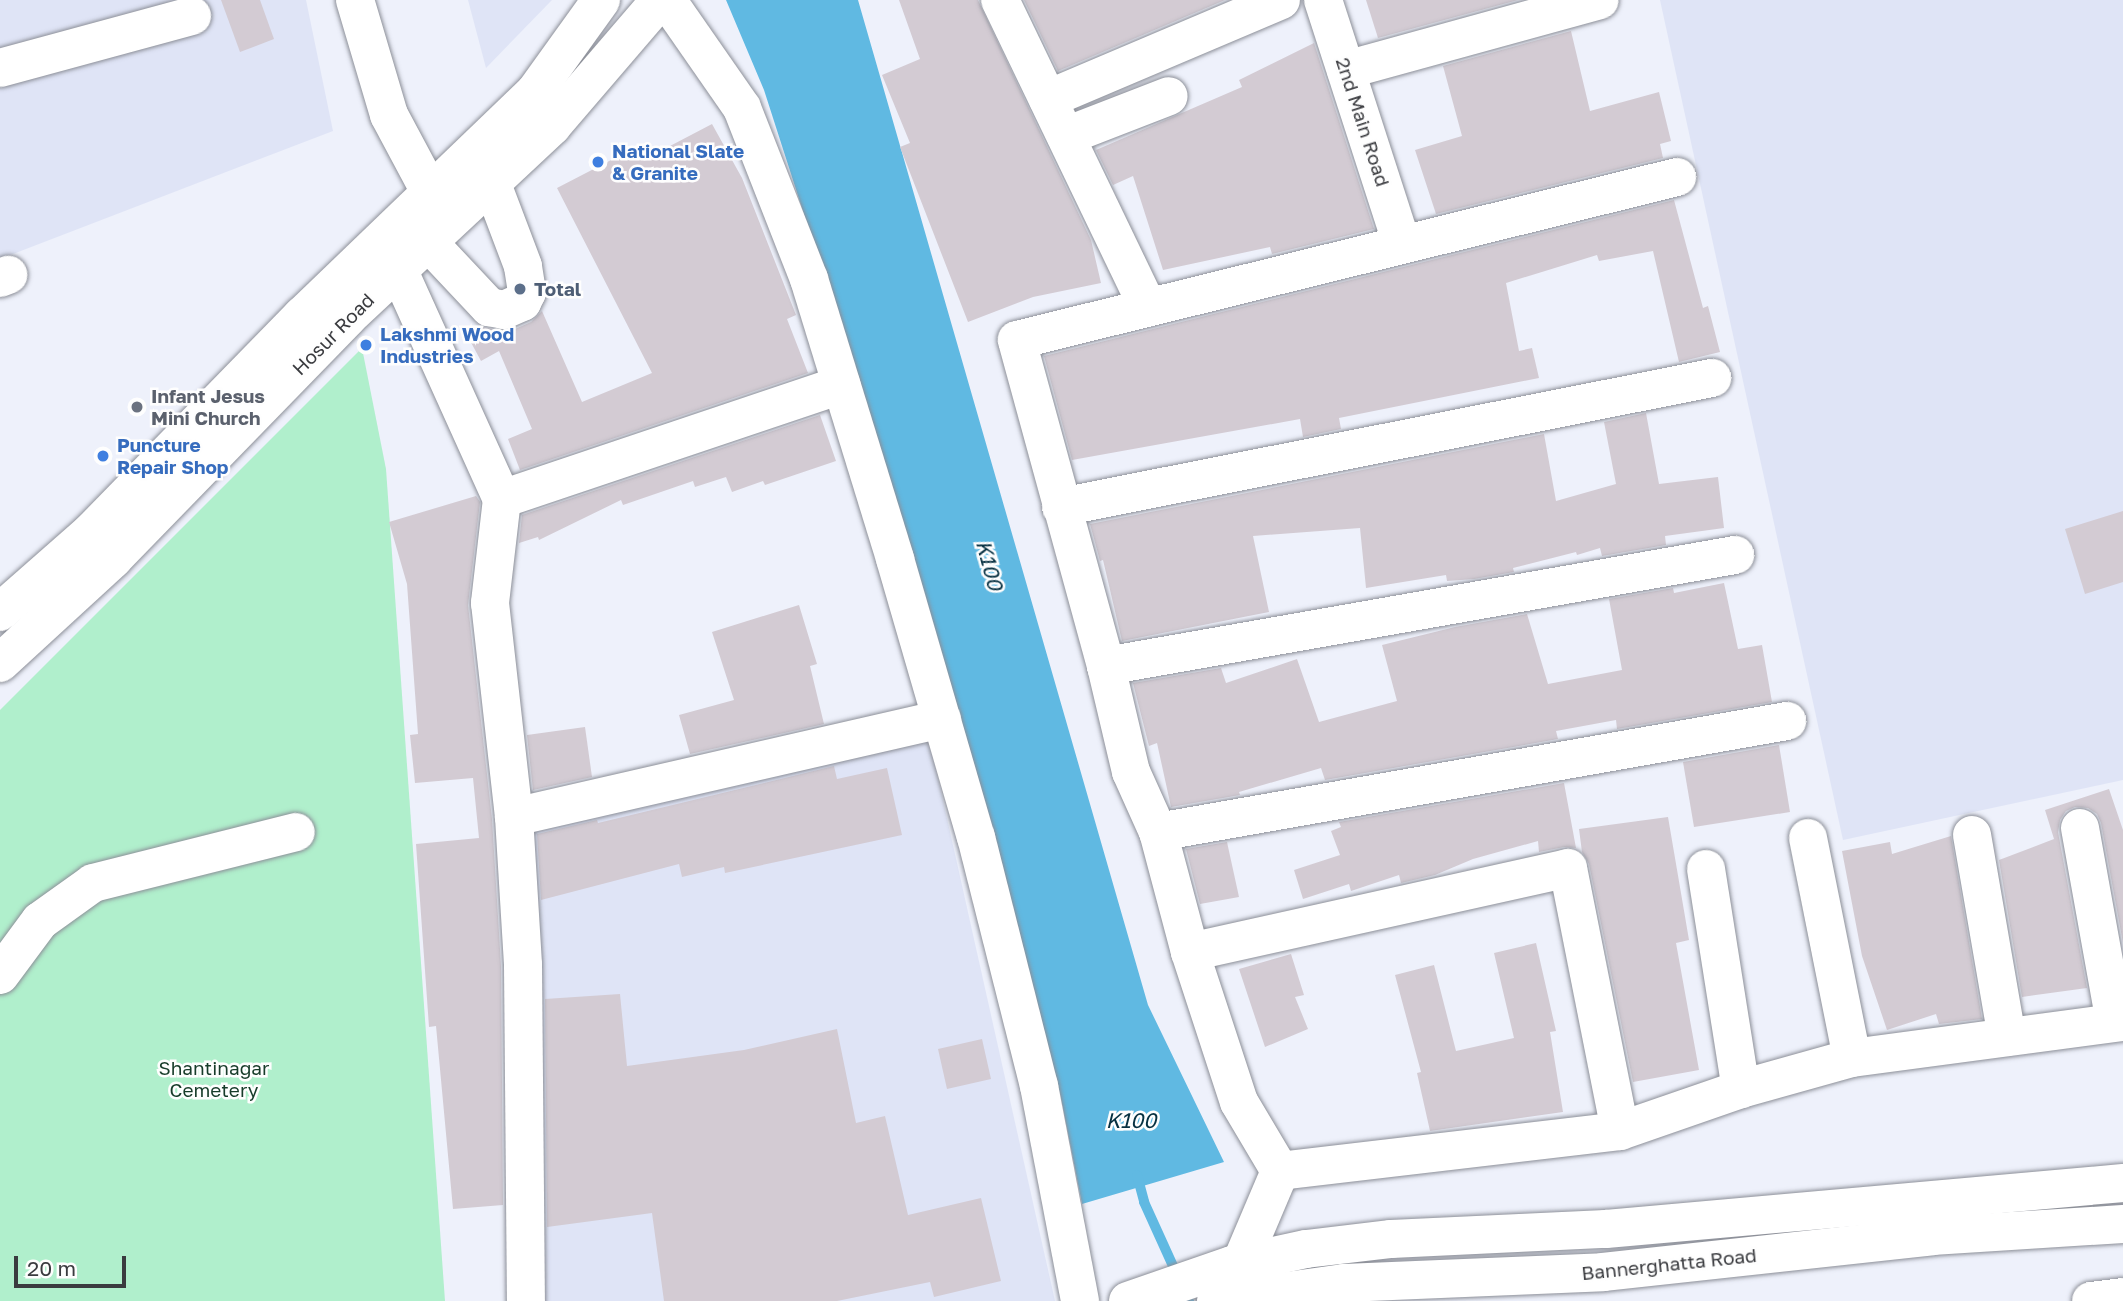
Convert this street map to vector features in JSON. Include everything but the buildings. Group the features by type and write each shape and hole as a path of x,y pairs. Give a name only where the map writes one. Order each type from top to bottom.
{"street":[{"path":"355,0 389,115 429,190"},
{"name":"Hosur Road","path":"0,612 91,532 429,190 535,92 601,0"},
{"name":"Hosur Road","path":"0,663 113,559 398,269 552,126 660,0"},
{"path":"667,0 742,108 809,279 976,837 1040,1086 1080,1301"},
{"path":"1000,0 1148,307"},
{"path":"1048,99 1281,0"},
{"name":"2nd Main Road","path":"1324,0 1402,244"},
{"path":"1346,70 1600,0"},
{"path":"0,68 192,16"},
{"path":"1066,136 1169,96"},
{"path":"1280,1171 1239,1102 1190,952 1158,832 1131,772 1106,666 1017,340 1677,177"},
{"path":"427,242 489,307 504,310 522,302 527,292 523,265 492,184"},
{"path":"398,269 502,499 490,603 514,817 523,965 526,1301"},
{"path":"1062,507 1712,378"},
{"path":"502,499 841,385"},
{"path":"1106,666 1735,555"},
{"path":"514,817 942,719"},
{"path":"1158,832 1787,721"},
{"path":"1280,1171 1620,1131 1741,1089 1852,1058 2119,1022 2080,828"},
{"path":"0,975 40,921 93,883 296,832"},
{"path":"1972,835 2007,1037"},
{"path":"1808,838 1852,1058"},
{"path":"1190,952 1568,868 1620,1131"},
{"path":"1706,869 1741,1089"},
{"path":"1231,1281 1280,1171"},
{"path":"1128,1301 1231,1281 1306,1249 1391,1239 1606,1229 2123,1183"},
{"name":"Bannerghatta Road","path":"1231,1281 1344,1283 1604,1272 1932,1236 2123,1224"},
{"path":"2091,1301 2123,1297"}],"shaded area":[{"path":"0,0 306,0 333,131 0,259"},
{"path":"468,0 552,0 486,68"},
{"path":"1660,0 2123,0 2123,780 1843,840"},
{"path":"927,729 1055,1301 541,1301 520,831"}],"green space":[{"name":"Shantinagar Cemetery","path":"362,348 386,469 445,1301 0,1301 0,710"}],"water":[{"name":"K100","path":"726,0 858,0 1148,1005 1224,1162 1082,1204 1060,1093 801,205 764,90"}],"waterway":[{"name":"K100","path":"1137,1175 1144,1202 1189,1301"}],"place":[{"name":"National Slate & Granite","path":"598,162"},
{"name":"Total","path":"520,289"},
{"name":"Lakshmi Wood Industries","path":"366,345"},
{"name":"Infant Jesus Mini Church","path":"137,407"},
{"name":"Puncture Repair Shop","path":"103,456"}]}
